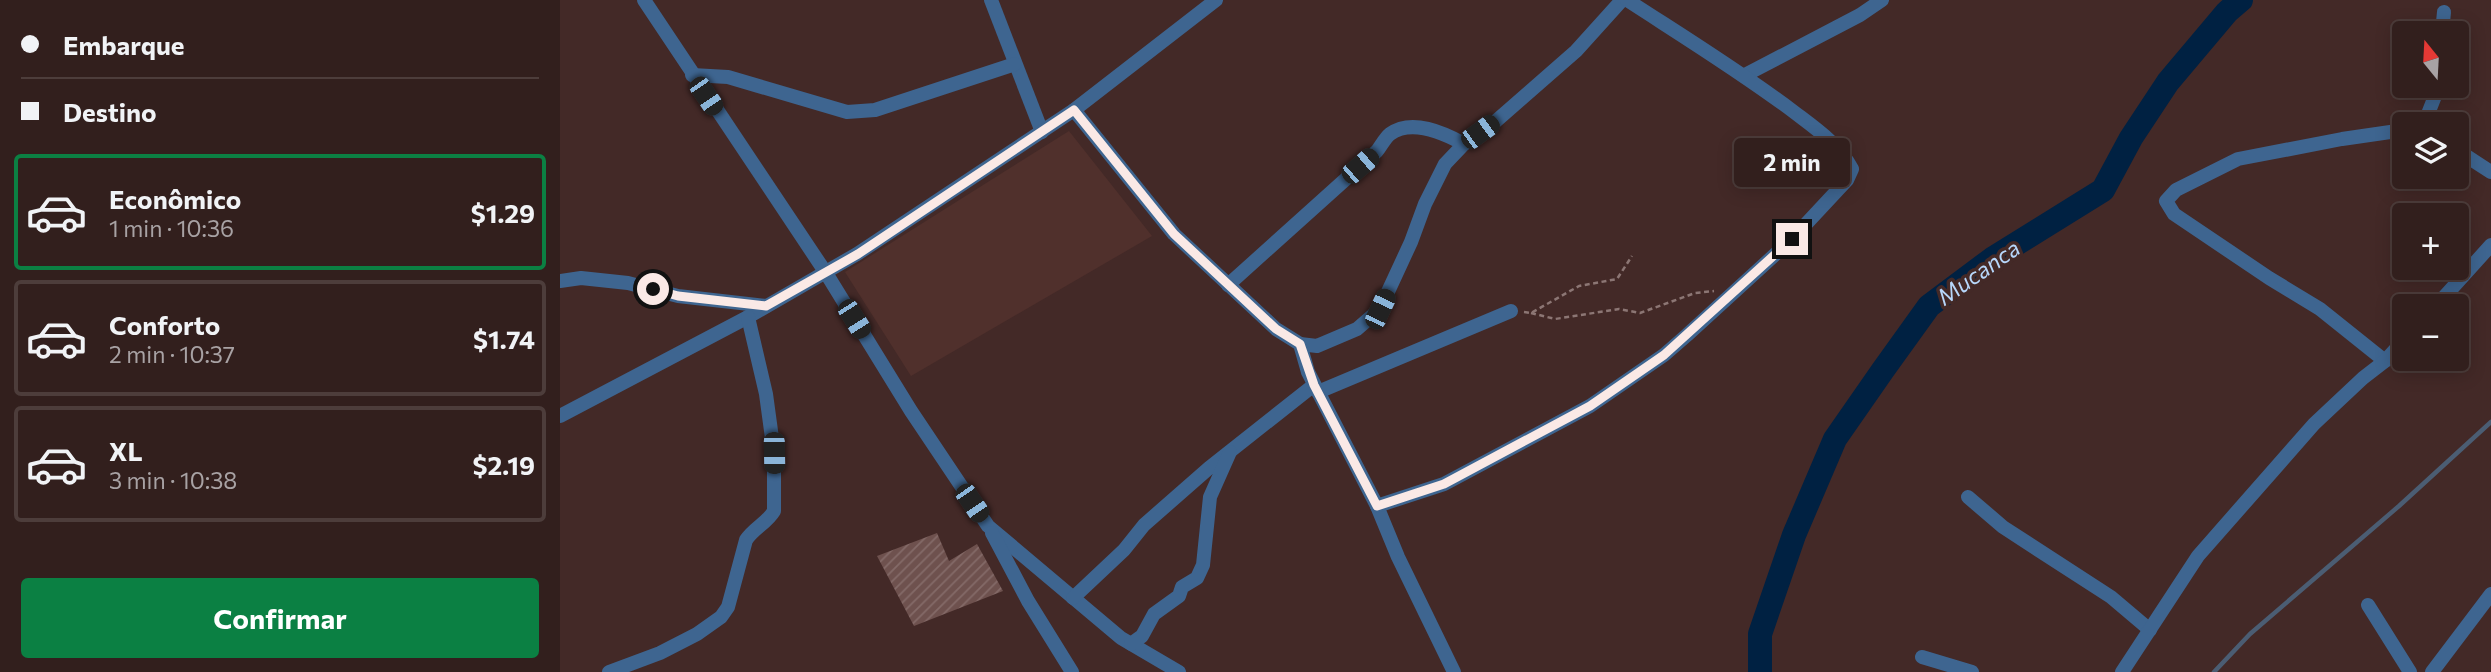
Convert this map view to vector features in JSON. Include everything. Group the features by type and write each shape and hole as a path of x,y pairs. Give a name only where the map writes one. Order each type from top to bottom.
{"street":[{"path":"644,0 988,526 1028,601 1072,672"},
{"path":"991,0 1042,132"},
{"path":"560,416 748,317 825,273 1074,110 1216,0"},
{"path":"1074,110 1174,234 1276,329 1300,344 1317,346 1357,329 1380,309 1411,242 1425,204 1446,164 1464,144 1496,121 1576,51 1625,0 1745,75 1814,127 1846,157 1852,169 1847,180 1792,239 1664,355 1590,406 1444,484 1377,506"},
{"path":"1745,75 1860,15 1882,0"},
{"path":"2443,21 2444,12"},
{"path":"692,75 728,77 848,112 861,113 1015,64"},
{"path":"1228,285 1377,151 1391,133 1412,126 1441,132 1464,144"},
{"path":"2385,361 2320,309 2174,214 2166,201 2176,190 2238,159 2392,132"},
{"path":"2469,158 2491,172"},
{"path":"2447,294 2491,245"},
{"path":"560,281 581,278 628,283 678,296 766,306"},
{"path":"1073,598 1124,550 1144,525 1231,451 1316,388 1511,311"},
{"path":"609,672 660,653 696,634 720,617 727,607 746,540 752,530 770,518 774,511 774,453 768,406 748,317"},
{"path":"1300,344 1316,388 1377,506 1398,557 1454,672"},
{"path":"2122,672 2199,556 2314,424 2392,353"},
{"path":"1131,644 1142,636 1154,614 1179,596 1182,587 1197,578 1203,565 1210,497 1231,451"},
{"path":"1969,497 2003,527 2112,597 2150,629"},
{"path":"988,526 1131,644 1179,672"},
{"path":"2432,672 2491,594"},
{"path":"2368,605 2410,672"},
{"path":"1922,657 1972,672"}],"path":[{"path":"1531,313 1579,286 1617,279 1632,256"},
{"path":"1511,311 1555,319 1619,309 1640,313 1695,293 1736,289"}],"shaded area":[{"path":"1069,131 1152,236 911,376 845,272"}],"building":[{"path":"937,533 949,561 977,544 1003,591 914,626 877,556"}],"waterway":[{"name":"Mucanca","path":"1760,672 1760,634 1794,535 1835,439 1883,370 1929,306 1992,259 2103,190 2131,138 2168,82 2227,12 2241,0"},
{"path":"2214,672 2250,634 2399,506 2491,422"}],"route":[{"path":"653,289 678,296 766,306 858,254 1074,110 1174,234 1276,329 1300,344 1314,385 1377,506 1444,484 1590,406 1664,355 1792,239"}]}
